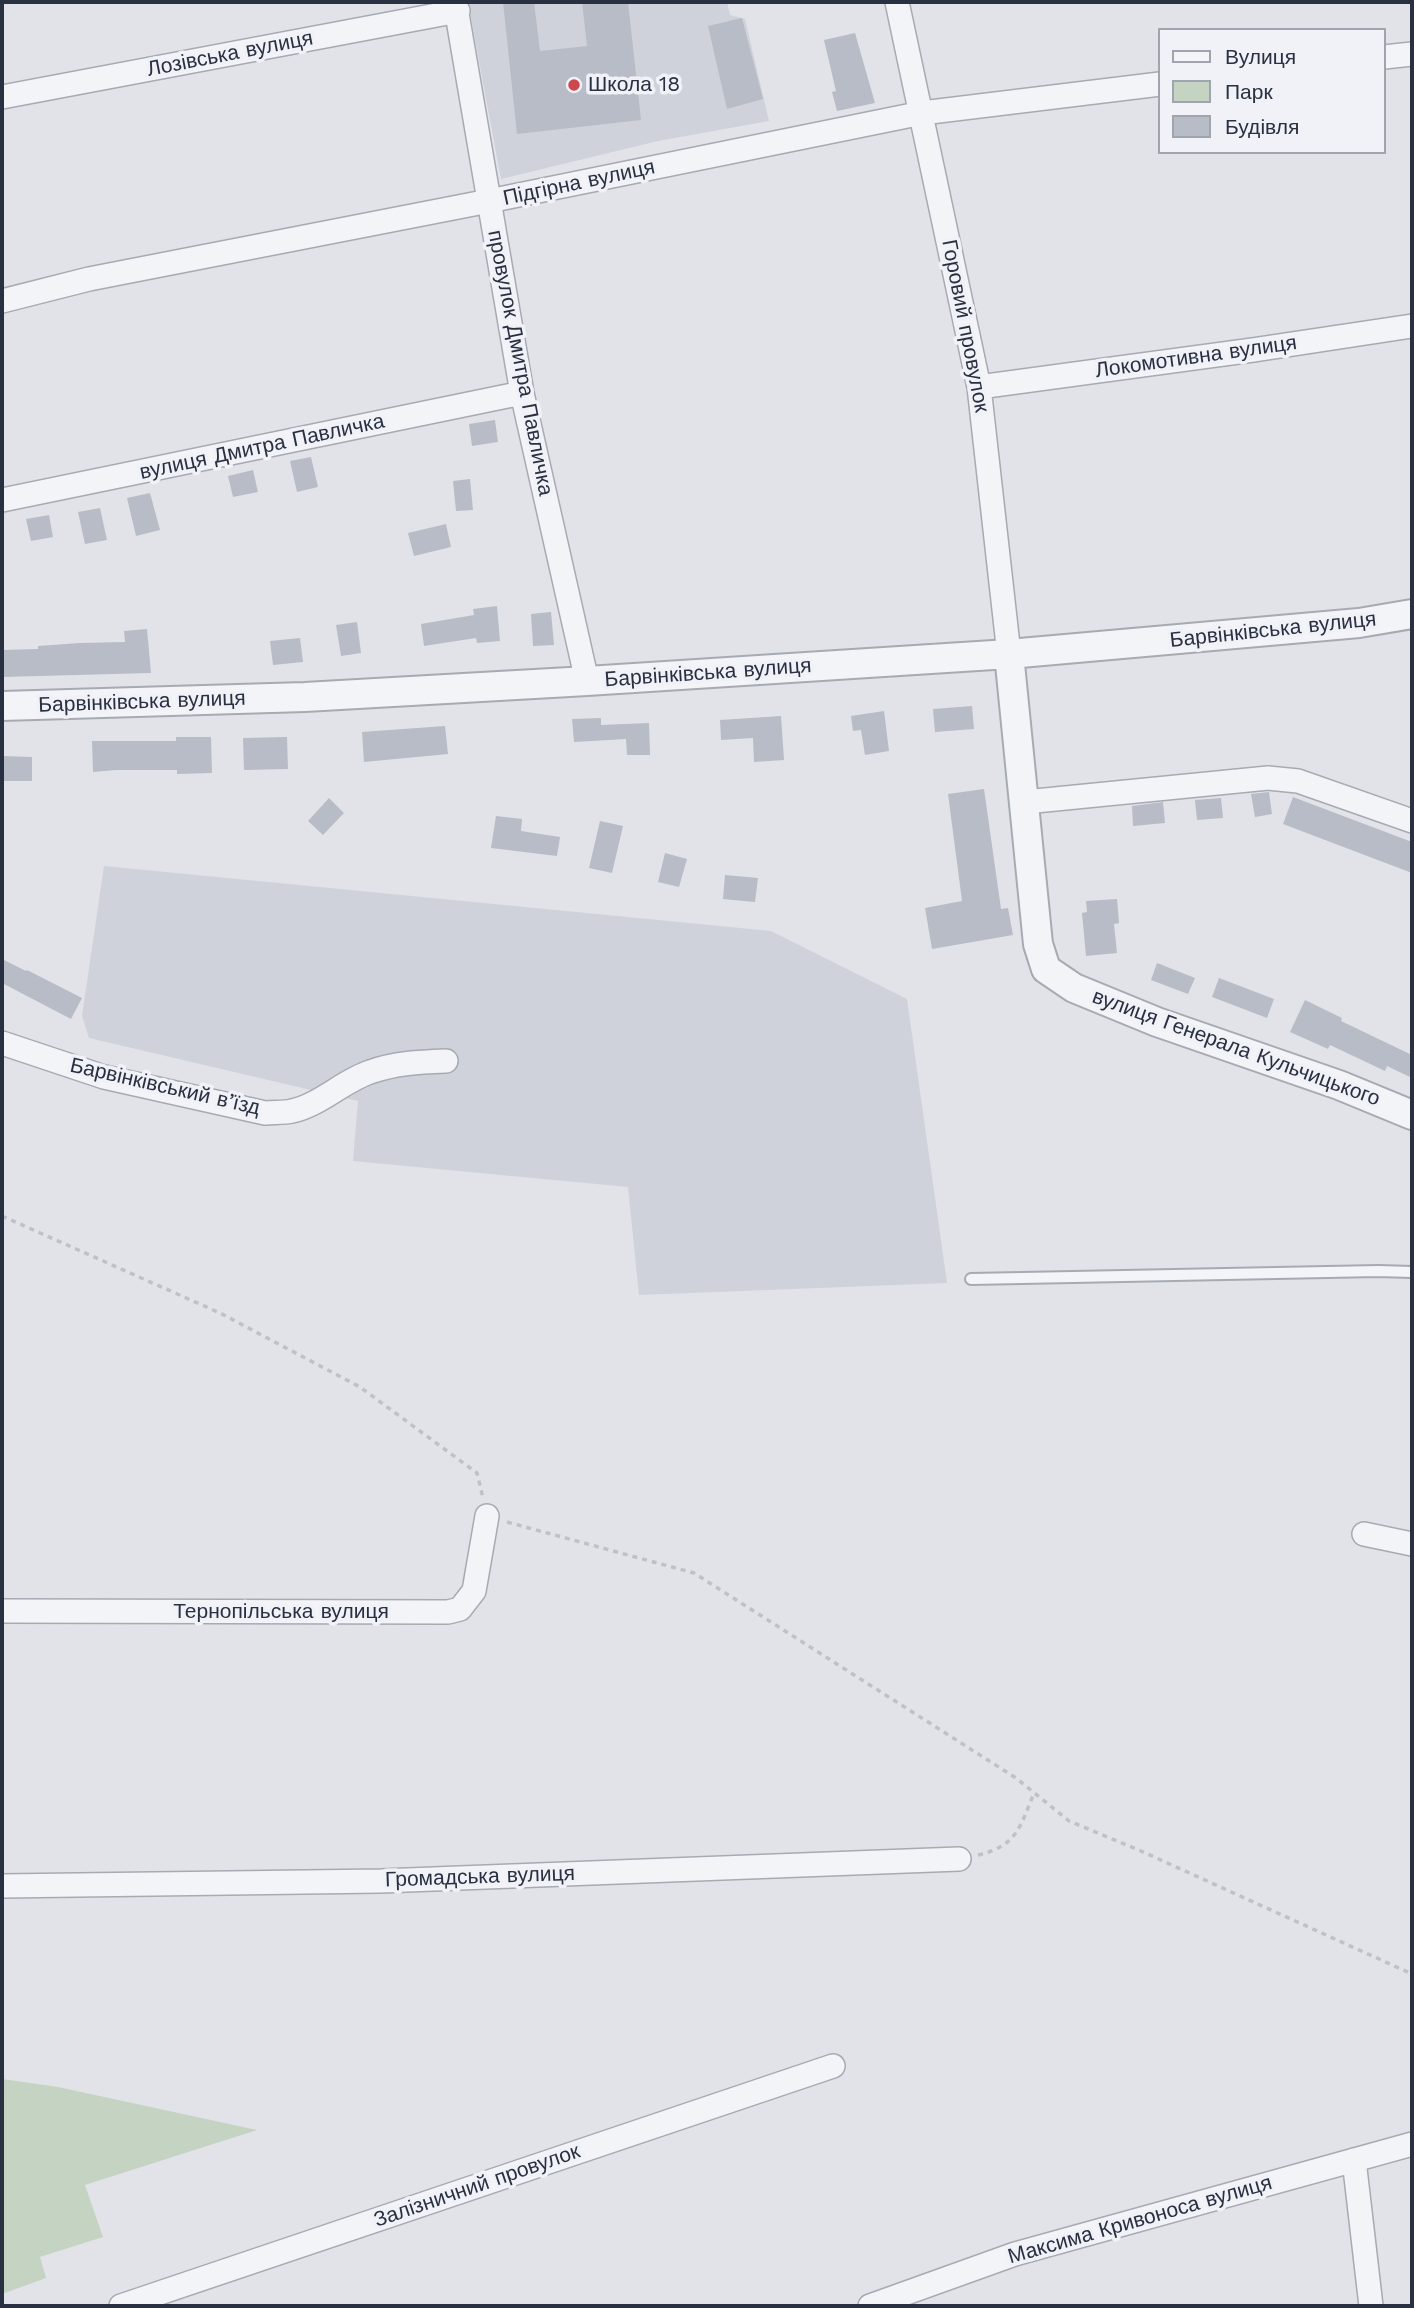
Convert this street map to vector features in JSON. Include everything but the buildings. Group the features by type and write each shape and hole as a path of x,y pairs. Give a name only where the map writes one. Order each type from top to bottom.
{"street":[{"name":"Горовий провулок","path":"897,2 979,387 1009,654"},
{"name":"Лозівська вулиця","path":"2,97 456,7"},
{"name":"провулок Дмитра Павличка","path":"456,7 522,393 587,681"},
{"path":"1386,57 1412,54"},
{"name":"Підгірна вулиця","path":"2,301 89,279 922,113 1158,84"},
{"name":"Локомотивна вулиця","path":"979,387 1412,326"},
{"name":"вулиця Дмитра Павличка","path":"2,500 522,393"},
{"name":"Барвінківська вулиця","path":"2,706 305,697 1009,654 1360,623 1412,614"},
{"name":"вулиця Генерала Кульчицького","path":"1009,654 1038,943 1046,969 1074,988 1157,1022 1339,1085 1412,1115"},
{"path":"1025,802 1268,778 1298,781 1412,821"},
{"name":"Барвінківський в’їзд","path":"2,1043 104,1077 265,1112 292,1111 311,1104 349,1080 390,1066 446,1061"},
{"name":"Тернопільська вулиця","path":"2,1611 448,1612 460,1609 474,1591 487,1516"},
{"path":"1364,1534 1412,1544"},
{"name":"Громадська вулиця","path":"2,1886 381,1881 958,1859"},
{"name":"Залізничний провулок","path":"121,2306 833,2066"},
{"name":"Максима Кривоноса вулиця","path":"870,2306 1014,2254 1412,2144"},
{"path":"1354,2160 1371,2306"}],"lane":[{"path":"971,1279 1412,1272"}],"path":[{"path":"2,1216 220,1313 360,1387 477,1473 487,1516 694,1573 1016,1778 1069,1821 1141,1851 1412,1975"},
{"path":"958,1859 998,1851 1017,1833 1034,1793"}],"shaded area":[{"path":"468,2 727,2 730,15 745,19 769,121 658,141 501,179"},
{"path":"104,866 771,931 907,999 947,1283 639,1295 628,1187 353,1161 358,1101 89,1038 82,1016"}],"green space":[{"path":"2,2079 58,2087 257,2130 85,2185 103,2237 40,2257 46,2278 2,2294"}],"place":[{"name":"Школа 18","path":"574,85"}]}
